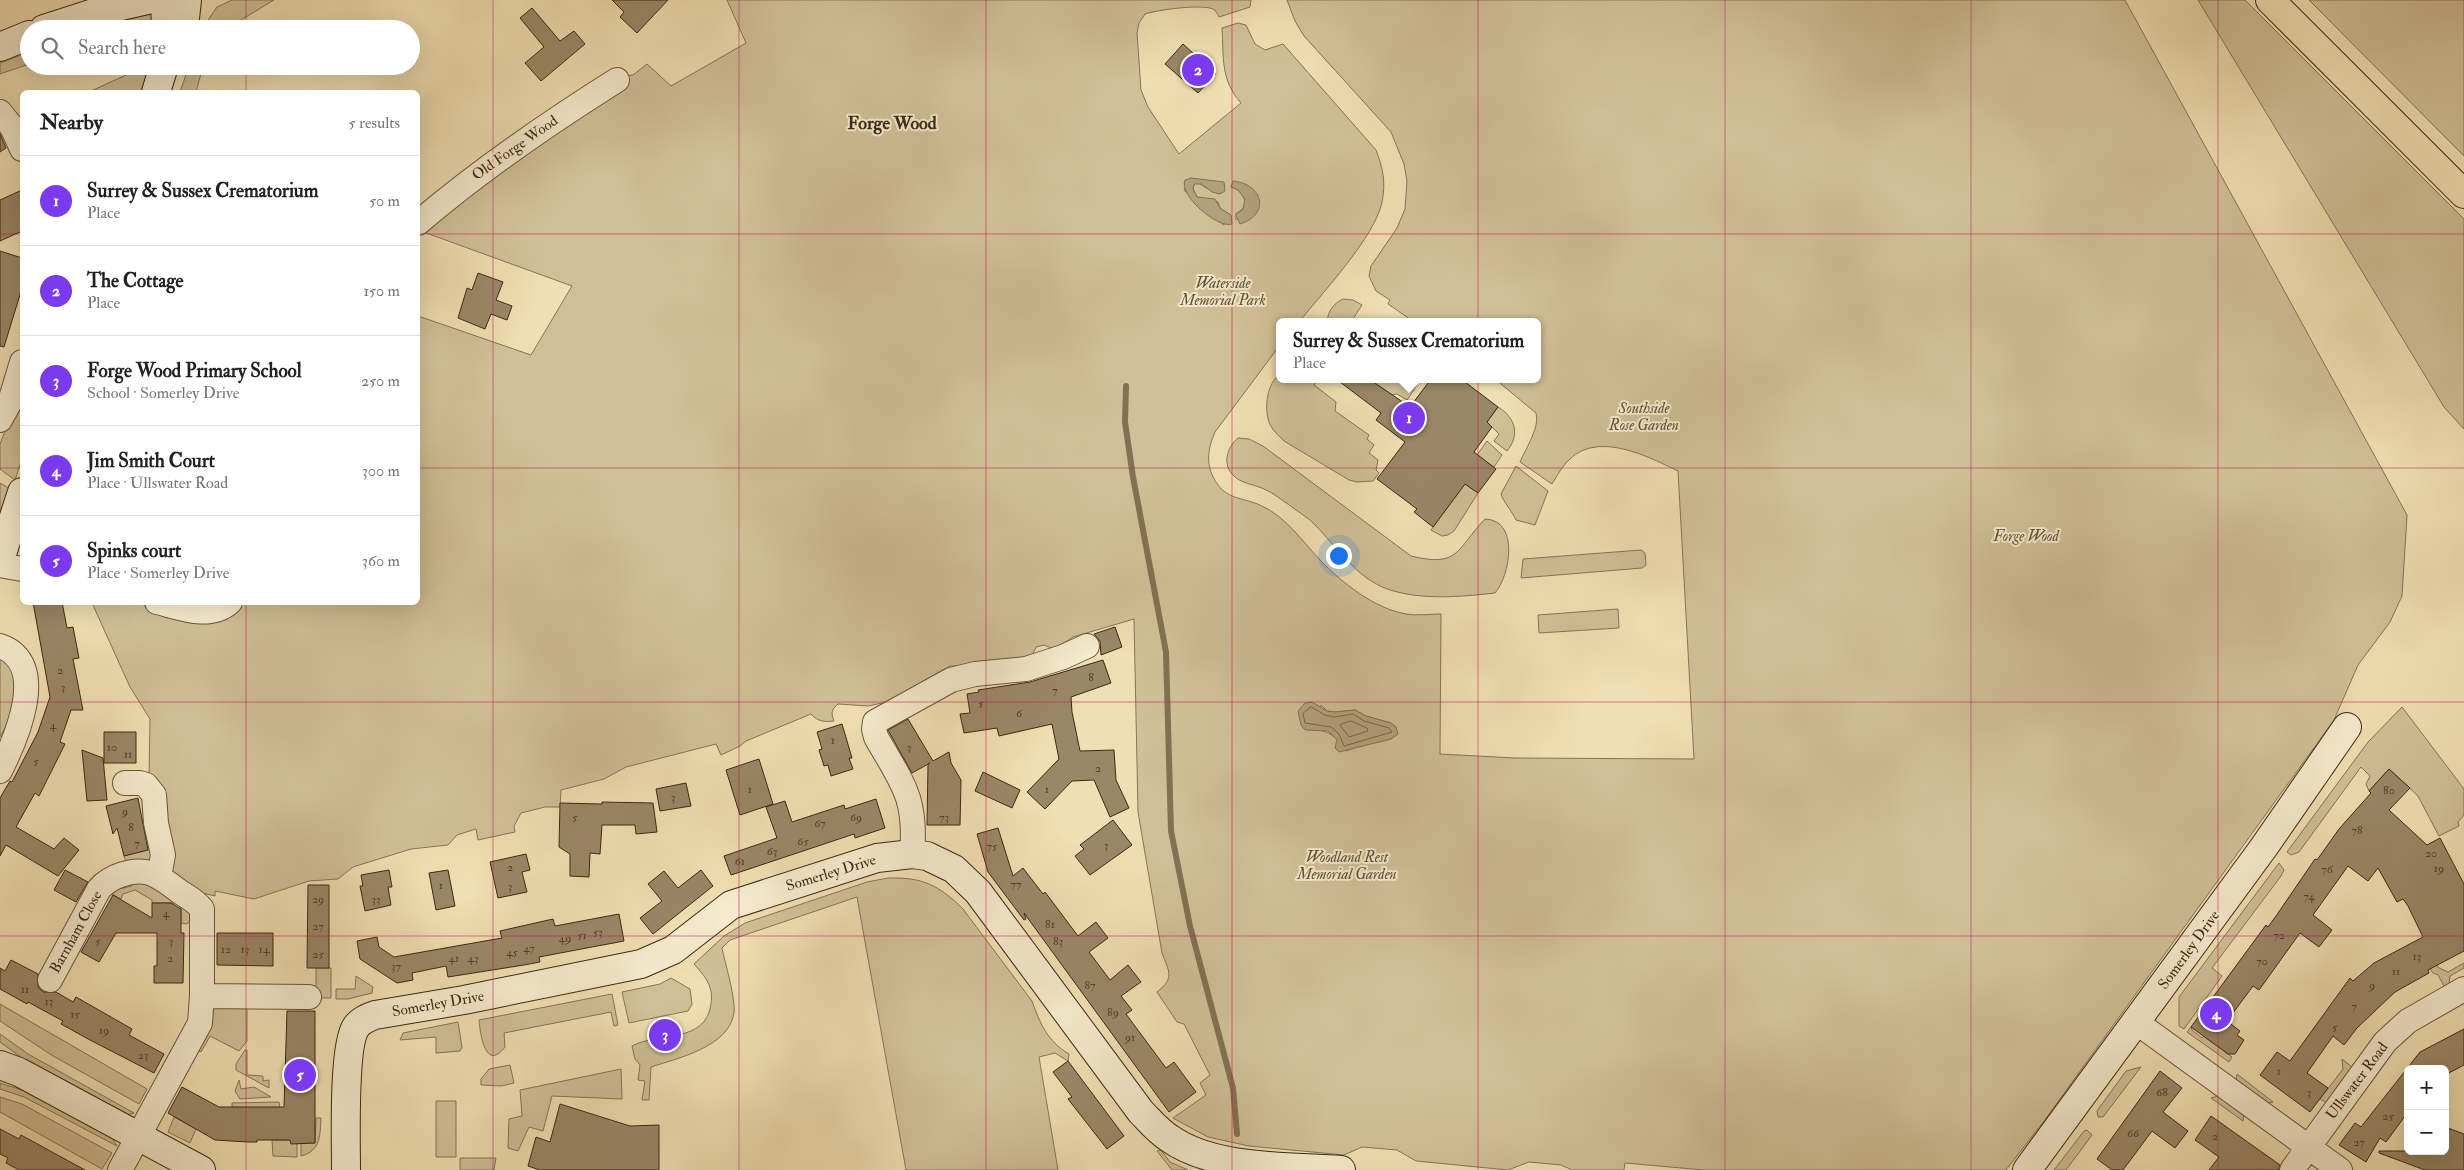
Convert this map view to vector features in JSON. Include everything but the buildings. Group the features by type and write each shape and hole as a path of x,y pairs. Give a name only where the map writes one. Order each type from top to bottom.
{"main road":[{"path":"2270,0 2464,194"}],"street":[{"path":"61,20 96,0"},
{"path":"70,20 147,0"},
{"path":"165,0 166,20"},
{"path":"185,20 187,0"},
{"path":"0,47 20,39"},
{"name":"Old Forge Wood","path":"420,221 485,168 551,122 617,80"},
{"path":"0,112 12,127 20,145"},
{"path":"0,420 10,402 20,369"},
{"path":"0,560 20,498"},
{"path":"0,565 20,569"},
{"path":"172,605 208,612 219,611 226,605"},
{"path":"0,646 12,652 22,663 26,688 19,729 0,771"},
{"path":"912,854 914,828 908,794 876,737 875,722 951,680 975,674 1026,669 1063,657 1087,646"},
{"name":"Somerley Drive","path":"2027,1170 2264,847 2347,727"},
{"path":"125,783 146,785 154,795 156,823 163,855 159,877"},
{"name":"Somerley Drive","path":"346,1170 350,1047 356,1027 364,1019 375,1015 464,1000 641,964 673,950 730,906 861,861 912,854 941,861 966,879 978,892 1141,1112 1169,1138 1184,1146 1226,1161 1341,1170"},
{"name":"Barnham Close","path":"50,980 104,882 123,875 141,872 159,877 194,901 202,909 202,996 201,1017 197,1030 160,1093 120,1170"},
{"name":"Ullswater Road","path":"2292,1170 2385,1042 2408,1021 2464,989"},
{"path":"202,996 309,997"},
{"path":"2136,1022 2340,1170"},
{"path":"0,1050 10,1068 201,1170"}],"green space":[{"path":"232,0 274,0 241,20 208,20 217,7"},
{"name":"Forge Wood","path":"727,0 1251,0 1250,7 1219,17 1215,10 1210,8 1181,8 1145,14 1139,23 1137,33 1141,90 1148,107 1179,154 1241,103 1229,85 1223,59 1222,28 1238,23 1246,25 1255,44 1265,50 1283,44 1376,150 1382,169 1384,188 1382,202 1369,231 1359,248 1334,281 1302,318 1276,318 1276,350 1215,432 1210,446 1209,465 1218,485 1227,493 1256,503 1279,516 1328,568 1371,601 1382,607 1406,614 1441,614 1440,754 1515,758 1694,759 1678,471 1653,459 1624,449 1595,447 1582,451 1570,459 1552,484 1520,462 1536,425 1536,413 1500,383 1541,383 1541,318 1408,318 1388,304 1390,300 1376,291 1369,276 1371,266 1397,228 1405,209 1407,181 1404,164 1391,132 1304,36 1295,21 1287,0 2125,0 2407,515 2402,596 2390,622 2358,665 2334,720 2044,1121 2006,1170 1704,1170 1625,1163 1624,1170 1572,1170 1561,1165 1529,1162 1508,1170 1416,1161 1397,1150 1362,1147 1344,1155 1249,1146 1208,1137 1173,1118 1206,1095 1200,1083 1210,1075 1184,1024 1177,1022 1157,992 1166,983 1169,974 1162,953 1138,812 1134,619 1073,637 1054,649 1044,645 1036,647 1031,658 985,665 950,666 887,702 868,706 838,704 832,712 834,721 822,721 816,719 811,714 746,741 721,755 716,744 626,767 604,779 561,790 560,807 545,807 521,813 514,826 515,832 478,840 476,829 457,835 448,845 411,849 353,867 338,879 309,881 254,899 215,891 215,896 195,891 171,874 166,795 149,777 150,719 130,687 93,605 420,605 420,317 531,355 572,286 420,231 420,229 624,76 633,75 647,64 671,86 746,43","holes":["1191,178 1225,191 1208,189 1198,183 1194,184 1193,189 1197,197 1218,202 1220,208 1228,214 1224,225 1206,212 1184,190","1238,190 1260,201 1236,220 1236,213 1243,208 1245,203 1243,196","1321,705 1327,711 1355,710 1366,716 1391,723 1391,739 1346,751 1331,735 1318,730"]},
{"path":"2198,0 2245,0 2464,219 2464,429 2444,407"},
{"path":"2309,0 2464,0 2464,156 2319,10"},
{"path":"150,14 155,16 156,20 125,20"},
{"path":"20,55 20,67 0,74 0,63"},
{"path":"126,75 151,75 147,90 93,90"},
{"path":"186,75 201,75 197,90 181,90"},
{"path":"1343,299 1353,300 1362,305 1354,318 1328,318 1336,303"},
{"path":"1276,378 1276,383 1315,383 1314,385 1336,402 1335,411 1369,435 1367,439 1374,445 1369,453 1378,460 1376,470 1379,473 1373,481 1357,482 1349,480 1284,441 1269,422 1267,403 1272,383"},
{"path":"1374,383 1418,383 1407,400 1397,394 1390,395"},
{"path":"20,392 20,465 15,480 0,469 0,444"},
{"path":"1498,407 1509,416 1514,427 1514,439 1507,451 1494,441 1499,434 1487,422"},
{"path":"1238,438 1249,439 1263,446 1411,556 1439,560 1448,557 1462,547 1485,519 1496,522 1508,538 1509,550 1505,574 1500,585 1495,593 1438,597 1395,591 1371,581 1352,565 1310,520 1271,493 1239,480 1232,474 1227,465 1227,460 1231,445"},
{"path":"1487,441 1502,455 1494,467 1477,455"},
{"path":"1516,466 1548,491 1535,525 1516,520 1501,494"},
{"path":"0,483 12,490 0,523"},
{"path":"1465,484 1478,493 1454,531 1442,536 1431,530"},
{"path":"1641,550 1645,553 1646,565 1642,568 1521,578 1523,559"},
{"path":"1618,609 1619,628 1539,633 1538,615"},
{"path":"0,658 10,664 16,694 13,710 0,737"},
{"path":"2402,707 2464,789 2464,815 2458,822 2459,826 2439,836 2418,796 2389,769 2369,791 2366,784 2370,776 2361,767 2299,852 2291,855 2287,852 2368,742"},
{"path":"154,848 154,862 126,862 124,856"},
{"path":"2279,863 2284,870 2281,876 2212,968 2222,976 2184,1029 2179,1026 2179,997"},
{"path":"888,878 911,879 929,884 938,888 963,909 1032,1001 1045,1031 1061,1049 1069,1054 1068,1061 1055,1053 1039,1057 1058,1170 906,1170 857,897 730,940 722,948 734,1007 730,1025 723,1035 713,1043 688,1055 651,1067 649,1100 642,1100 645,1081 638,1080 640,1065 635,1059 632,1046 690,1031 700,1025 707,1017 712,998 710,987 705,977 694,964 724,936 745,923 867,882"},
{"path":"142,880 182,901 191,910 191,920 187,924 181,923 181,903 152,903 152,900 135,890 123,894 121,899 112,894 115,890 132,886 131,881"},
{"path":"2435,963 2439,968 2448,972 2464,963 2464,968 2450,976 2449,984 2444,986 2438,975 2433,973 2429,967"},
{"path":"316,968 331,968 331,998 316,998"},
{"path":"356,976 373,987 372,993 348,999 336,999 336,989 355,989"},
{"path":"671,978 690,989 692,1004 688,1011 629,1023 622,992 660,984"},
{"path":"612,994 618,1025 614,1026 611,1012 504,1033 505,1047 498,1054 493,1055 488,1053 482,1041 479,1020"},
{"path":"0,1004 147,1089 139,1104 53,1056 0,1021"},
{"path":"214,1008 247,1008 247,1041 239,1051 210,1036 201,1052 196,1049 207,1030"},
{"path":"458,1022 462,1047 460,1051 436,1053 436,1037 400,1040 403,1033"},
{"path":"2191,1027 2202,1038 2204,1036 2232,1057 2229,1062 2187,1032"},
{"path":"0,1034 28,1054 134,1113 127,1115 25,1060 0,1042"},
{"path":"245,1050 247,1050 247,1075 263,1076 263,1081 269,1080 269,1088 236,1070 236,1064"},
{"path":"2342,1059 2352,1067 2327,1103 2320,1099 2343,1069"},
{"path":"510,1065 514,1083 501,1086 481,1085 481,1079 489,1069"},
{"path":"2141,1067 2103,1117 2098,1117 2097,1111 2126,1071"},
{"path":"621,1069 622,1099 552,1096 543,1131 529,1127 518,1151 508,1148 509,1119 522,1116 520,1090"},
{"path":"2237,1074 2273,1102 2265,1104 2236,1081"},
{"path":"239,1080 241,1089 254,1087 271,1097 240,1099 235,1091"},
{"path":"0,1083 28,1092 111,1136 117,1146 24,1097 0,1089"},
{"path":"2222,1095 2244,1113 2243,1121 2211,1098"},
{"path":"0,1097 22,1104 112,1153 102,1169 0,1112"},
{"path":"436,1101 456,1101 456,1157 436,1157"},
{"path":"279,1102 280,1110 232,1107 232,1103"},
{"path":"174,1117 196,1129 190,1143 168,1132"},
{"path":"316,1118 321,1118 318,1142 308,1154 301,1156 301,1143 315,1143"},
{"path":"2087,1130 2092,1135 2066,1170 2054,1170 2084,1131"},
{"path":"272,1140 290,1140 297,1143 297,1157 273,1156"},
{"path":"1161,1150 1170,1162 1188,1170 1172,1170 1157,1151"},
{"path":"460,1158 496,1158 494,1170 460,1170"}],"water":[{"path":"1191,178 1224,182 1225,191 1220,194 1212,192 1202,184 1194,184 1193,189 1197,197 1215,199 1220,208 1231,215 1232,224 1226,224 1209,216 1193,202 1184,186 1185,180"},
{"path":"1233,181 1243,183 1251,188 1257,193 1259,200 1259,207 1256,213 1250,219 1240,224 1236,215 1243,209 1245,199 1238,190 1231,187"},
{"path":"1312,702 1327,711 1355,710 1366,716 1391,723 1396,727 1398,734 1391,739 1339,752 1335,748 1337,740 1328,731 1305,730 1301,725 1298,711 1305,703"}],"waterway":[{"path":"1126,386 1125,422 1133,477 1166,652 1171,831 1190,926 1233,1088 1237,1134"}],"place":[{"name":"The Cottage","path":"1198,70"},
{"name":"Surrey & Sussex Crematorium","path":"1409,418"},
{"name":"Jim Smith Court","path":"2216,1014"},
{"name":"Forge Wood Primary School","path":"665,1035"},
{"name":"Spinks court","path":"300,1075"}],"district":[{"name":"Forge Wood","path":"892,123"}],"park label":[{"name":"Waterside Memorial Park","path":"1223,292"},
{"name":"Southside Rose Garden","path":"1644,416"},
{"name":"Woodland Rest Memorial Garden","path":"1347,866"}]}
